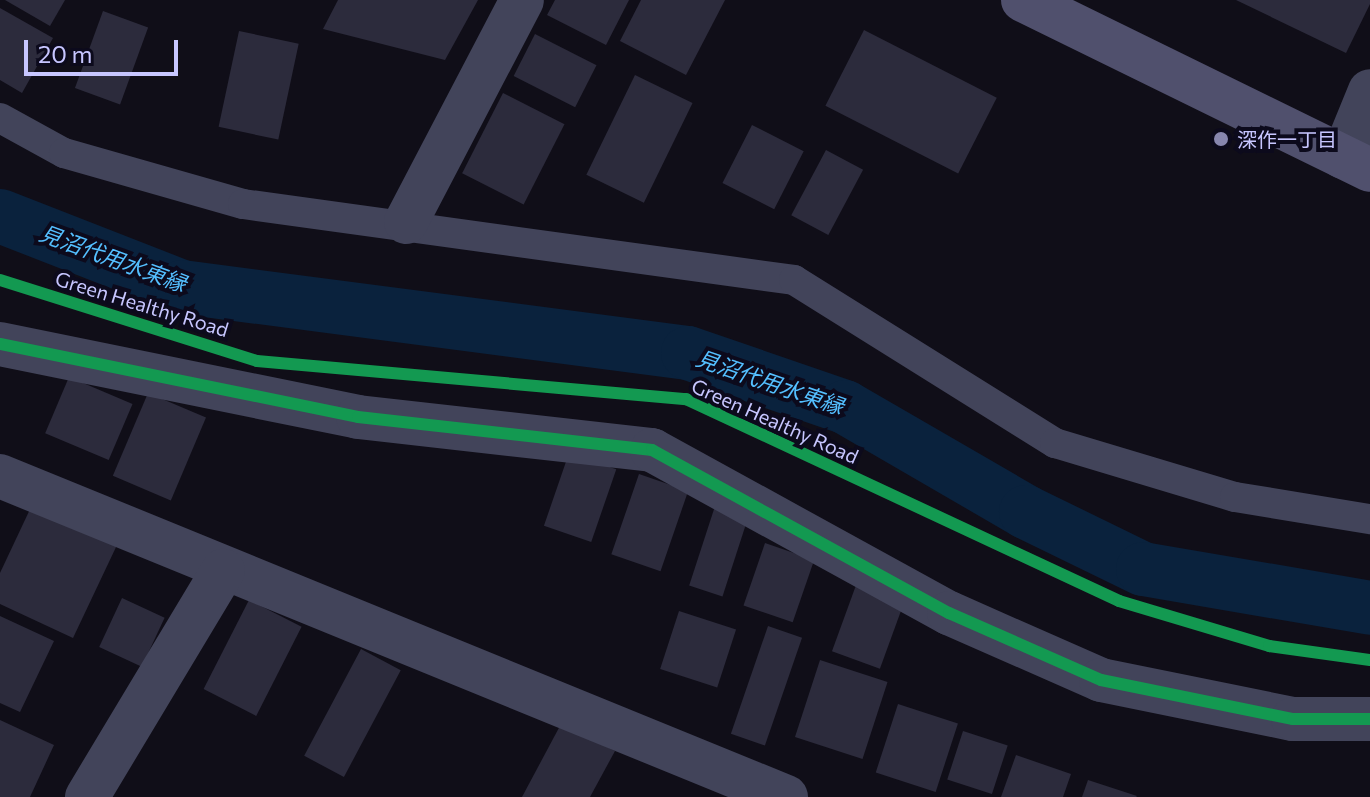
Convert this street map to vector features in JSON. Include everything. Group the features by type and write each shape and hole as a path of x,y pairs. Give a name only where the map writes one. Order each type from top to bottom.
{"main road":[{"path":"1023,0 1356,163"}],"street":[{"path":"406,222 522,0"},
{"path":"1356,163 1370,91"},
{"path":"0,344 358,417 652,450 949,613 1101,680 1293,719 1370,719"},
{"path":"0,476 223,571 786,797"},
{"path":"87,797 223,571"}],"lane":[{"path":"0,118 64,153 243,204 406,222 794,280 1055,443 1235,497 1370,519"}],"building":[{"path":"5,0 65,0 50,26"},
{"path":"338,0 478,0 445,60 323,29"},
{"path":"555,0 629,0 606,45 547,15"},
{"path":"641,0 725,0 686,75 620,41"},
{"path":"1236,0 1370,0 1370,4 1346,53"},
{"path":"0,8 53,38 22,93 0,80"},
{"path":"103,11 148,27 120,104 75,88"},
{"path":"864,30 997,98 958,173 825,106"},
{"path":"239,31 299,44 278,140 219,127"},
{"path":"535,34 596,65 575,107 514,76"},
{"path":"635,75 693,103 644,203 586,175"},
{"path":"503,93 564,124 524,205 462,173"},
{"path":"752,125 804,151 774,209 722,183"},
{"path":"826,150 863,170 828,235 791,215"},
{"path":"69,377 133,404 109,460 45,433"},
{"path":"148,393 206,418 171,500 113,476"},
{"path":"569,453 616,469 591,542 544,526"},
{"path":"639,474 688,491 660,571 611,554"},
{"path":"717,500 750,511 722,596 689,586"},
{"path":"32,505 117,545 73,638 0,604 0,573"},
{"path":"765,543 814,560 793,622 744,605"},
{"path":"859,577 907,594 880,669 832,651"},
{"path":"122,598 165,618 142,667 99,647"},
{"path":"249,600 302,627 256,716 204,689"},
{"path":"679,611 736,630 717,688 660,669"},
{"path":"0,616 54,641 20,712 0,703"},
{"path":"768,626 802,638 765,746 731,734"},
{"path":"361,649 401,670 344,777 304,756"},
{"path":"820,660 888,682 862,759 795,737"},
{"path":"898,704 958,723 936,792 876,772"},
{"path":"0,720 54,745 30,797 0,797"},
{"path":"561,724 615,751 590,797 522,797"},
{"path":"963,731 1008,746 992,794 947,780"},
{"path":"1016,755 1071,774 1063,797 1001,797"},
{"path":"1088,780 1137,796 1082,797"}],"waterway":[{"name":"見沼代用水東縁","path":"0,216 182,287 688,353 845,407 1026,512 1143,569 1370,608"}],"cycle path":[{"name":"Green Healthy Road","path":"0,280 257,361 686,399 1119,601 1269,646 1370,660"},
{"path":"0,344 358,417 652,450 949,613 1101,680 1293,719 1370,719"}],"place":[{"name":"深作一丁目","path":"1221,139"}]}
